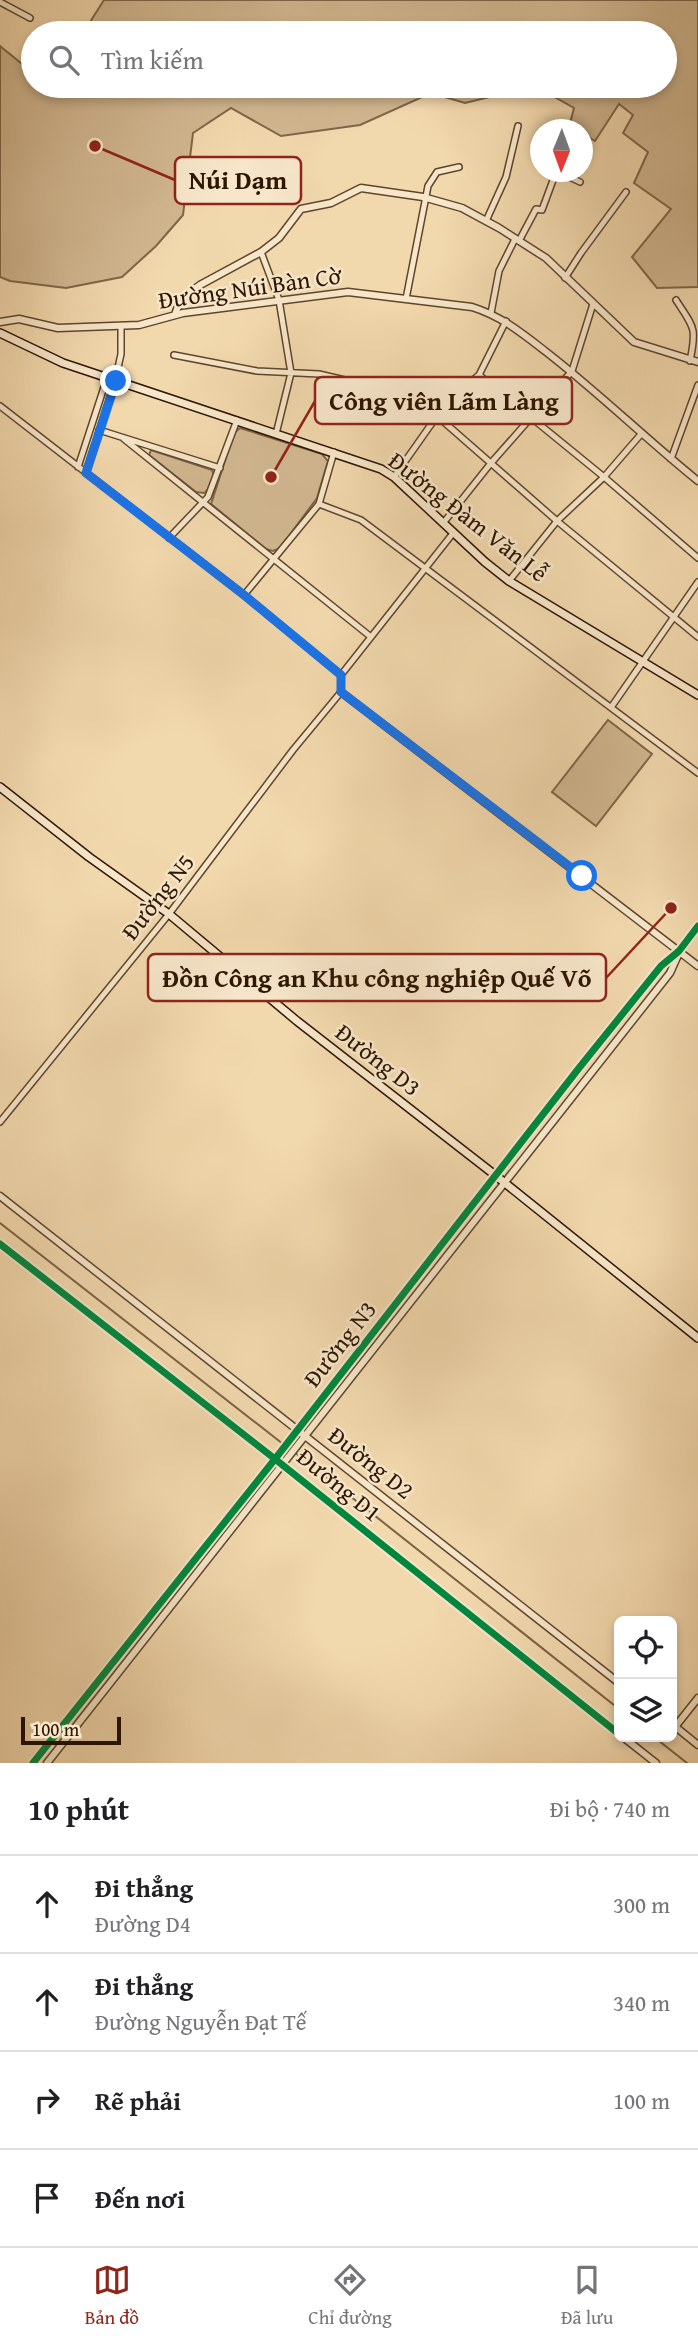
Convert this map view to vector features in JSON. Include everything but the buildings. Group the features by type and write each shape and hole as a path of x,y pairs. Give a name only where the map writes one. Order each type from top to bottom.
{"main road":[{"name":"Đường Đàm Văn Lễ","path":"0,333 62,363 381,469 394,477 509,581 698,695"},
{"name":"Đường D3","path":"0,787 89,857 169,914 297,1021 698,1338"}],"street":[{"path":"0,2 30,18"},
{"path":"485,221 506,177 518,126"},
{"path":"406,299 428,186 437,172 459,167"},
{"path":"491,313 499,271 536,209 542,210 553,182"},
{"path":"174,315 180,300 200,285 261,252 279,238 301,209 331,203 361,188 426,198 462,208 546,258 634,342 698,362"},
{"path":"565,278 626,192"},
{"path":"261,252 279,300 291,373 276,434"},
{"name":"Đường Núi Bàn Cờ","path":"0,322 19,319 58,328 139,325 174,315 348,292 455,304 491,313 506,321 572,371 698,481"},
{"path":"676,300 694,331 695,343 690,361"},
{"path":"444,522 491,463 572,371 593,304"},
{"path":"394,477 437,416 456,394 479,374 506,321"},
{"path":"86,473 116,381 121,354 121,326"},
{"path":"174,355 257,371 319,374 379,388 427,395 456,394"},
{"path":"78,467 107,378 118,371"},
{"path":"479,374 698,558"},
{"path":"671,459 698,385"},
{"path":"0,405 244,595 341,675"},
{"path":"437,416 557,521 698,637"},
{"path":"169,538 208,498 237,421"},
{"path":"99,430 220,468"},
{"path":"509,581 557,521 604,477 642,433"},
{"path":"124,439 371,638"},
{"path":"244,595 319,504 334,452"},
{"path":"319,504 360,520 698,773"},
{"path":"454,532 341,675 341,692 698,966"},
{"path":"611,706 698,582"},
{"name":"Đường N5","path":"0,1122 169,914 293,750 341,692"},
{"path":"679,951 698,926"},
{"name":"Đường N3","path":"33,1763 164,1595 277,1457 495,1175 662,966 679,951"},
{"name":"Đường N3","path":"47,1763 670,973 679,951"},
{"name":"Đường D2","path":"0,1196 302,1438 614,1679"},
{"name":"Đường D1","path":"0,1244 284,1462 614,1729"},
{"path":"397,1302 406,1310"},
{"path":"164,1595 173,1602"},
{"path":"677,1723 698,1699"},
{"path":"677,1728 698,1745"},
{"name":"Đường D1","path":"630,1742 656,1763"}],"shaded area":[{"path":"104,0 698,0 698,287 657,288 632,257 671,209 634,183 648,152 623,133 633,115 619,104 595,141 593,119 571,119 574,108 556,98 677,98 677,21 91,21"},
{"path":"0,46 21,63 21,98 420,98 360,125 281,136 231,108 193,133 183,215 156,246 122,277 66,288 10,281 0,277"},
{"path":"448,98 486,98 465,103"},
{"path":"240,428 322,454 328,461 317,498 280,548 273,551 266,549 211,504 234,433"},
{"path":"151,450 212,470 213,479 210,486 204,493 196,492 149,455"},
{"path":"608,720 652,754 596,826 552,792"},
{"path":"252,1490 255,1494 176,1590 175,1588"},
{"path":"163,1604 162,1612 60,1742 55,1744 55,1740"}],"waterway":[{"path":"0,1223 283,1444"},
{"path":"288,1447 614,1705"},
{"path":"660,1742 687,1763"}],"cycle path":[{"path":"33,1763 275,1459 579,1068 661,966 679,951 698,926"},
{"path":"0,1244 614,1730"}],"place":[{"name":"Núi Dạm","path":"95,146"},
{"name":"Công viên Lãm Làng","path":"271,477"},
{"name":"Đồn Công an Khu công nghiệp Quế Võ","path":"671,908"}],"route":[{"path":"116,381 86,473 244,595 341,675 341,692 582,876"}]}
